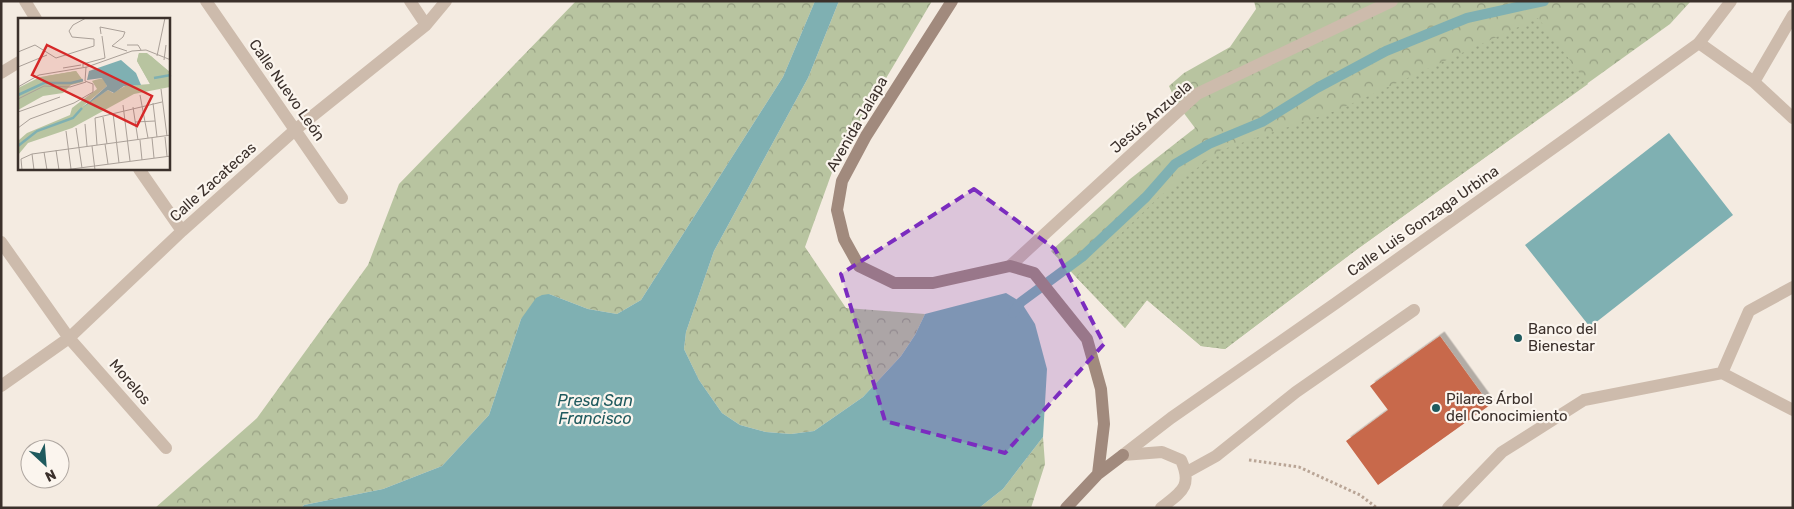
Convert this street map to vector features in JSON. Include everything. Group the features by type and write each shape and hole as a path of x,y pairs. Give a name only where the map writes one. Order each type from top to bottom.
{"street":[{"path":"25,1 35,18"},
{"name":"Calle Nuevo León","path":"206,1 342,198"},
{"path":"410,1 426,25"},
{"name":"Calle Zacatecas","path":"1,386 70,338 182,231 295,130 426,25 446,1"},
{"name":"Avenida Jalapa","path":"952,1 866,136 842,181 837,210 844,239 859,266 894,283 933,283 1010,266"},
{"name":"Jesús Anzuela","path":"1010,266 1197,94 1392,1"},
{"name":"Calle Luis Gonzaga Urbina","path":"1123,455 1171,418 1368,280 1698,43 1731,1"},
{"path":"1754,82 1793,14"},
{"path":"1698,43 1754,82 1793,118"},
{"path":"1,72 18,63"},
{"path":"140,170 182,231"},
{"name":"Morelos","path":"1,242 70,338 166,448"},
{"path":"1010,266 1034,274 1086,339 1101,389 1104,424 1098,474"},
{"path":"1722,373 1749,311 1793,287"},
{"path":"1186,472 1216,456 1296,392 1414,310"},
{"path":"1448,508 1502,452 1584,400 1722,373 1793,410"},
{"path":"1066,508 1098,474 1123,455 1162,452 1181,460 1186,472 1186,484 1176,496 1161,508"}],"path":[{"path":"1216,456 1299,467 1360,494 1377,508"}],"highlighted area":[{"path":"974,189 1055,249 1104,344 1005,453 885,421 841,274"}],"green space":[{"path":"576,1 815,1 783,77 641,300 617,314 588,309 549,294 521,319 489,415 442,466 383,489 304,505 301,508 155,508 257,418 368,265 399,184"},
{"path":"839,1 932,1 835,164 805,247 846,308 925,314 915,335 901,356 863,397 814,431 791,434 766,432 740,425 722,413 699,380 684,349 686,332 714,251 808,78"},
{"path":"1254,1 1691,1 1670,24 1356,250 1225,349 1201,346 1147,300 1125,328 1051,251 1130,179 1195,128 1177,104 1169,86 1184,73 1230,47 1256,9"},
{"path":"1538,18 1588,84 1356,250 1225,349 1201,346 1147,300 1125,328 1076,277 1160,196 1221,150 1338,110"},
{"path":"1043,437 1045,464 1031,508 979,508 1003,489"}],"water":[{"name":"Presa San Francisco","path":"815,1 839,1 808,78 714,251 686,332 684,349 699,380 722,413 740,425 766,432 791,434 814,431 863,397 901,356 915,335 925,314 1006,293 1021,302 1035,324 1047,369 1043,437 1003,489 979,508 301,508 304,505 383,489 442,466 489,415 521,319 536,298 549,294 588,309 617,314 641,300 783,77"},
{"path":"1669,133 1733,215 1590,327 1525,245"}],"building":[{"name":"Pilares Árbol del Conocimiento","path":"1440,336 1490,405 1378,485 1346,441 1388,410 1370,386"}],"waterway":[{"path":"1013,313 1021,302 1082,257 1146,197 1175,164 1209,144 1262,122 1317,88 1386,51 1467,18 1544,1"}],"place":[{"name":"Banco del Bienestar","path":"1518,338"},
{"name":"Pilares Árbol del Conocimiento","path":"1436,408"}]}
